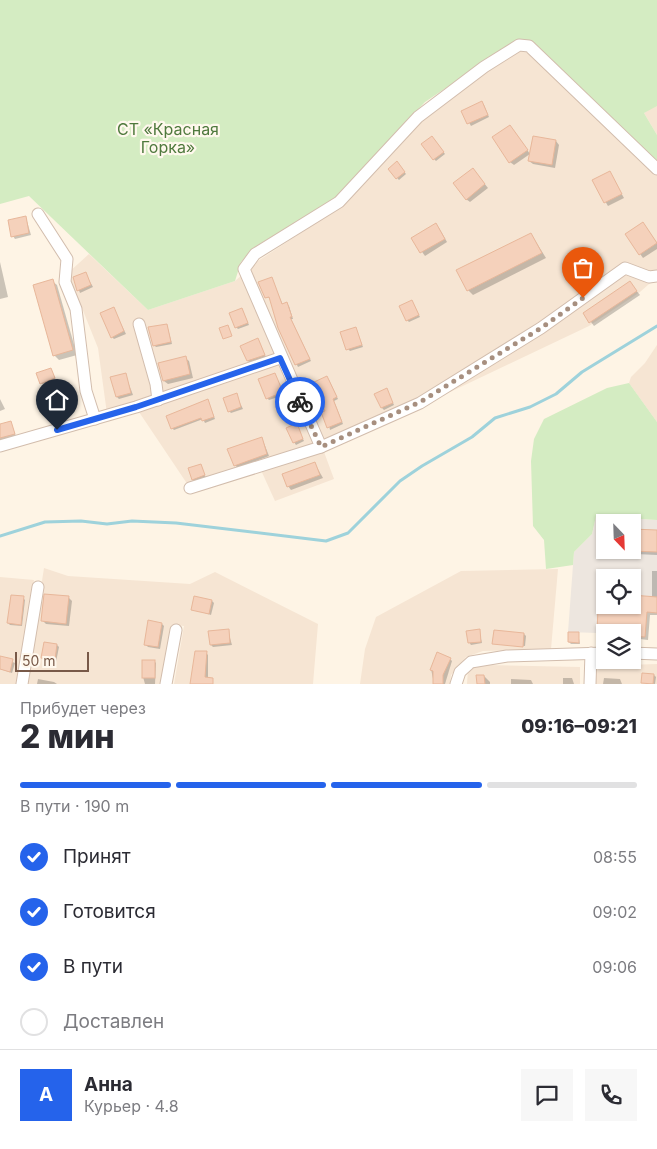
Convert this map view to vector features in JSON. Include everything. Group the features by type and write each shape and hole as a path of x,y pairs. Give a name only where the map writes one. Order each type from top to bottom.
{"street":[{"path":"321,447 280,358 244,269 255,254 339,202 418,117 484,67 518,45 529,46 657,168"},
{"path":"38,214 67,259 65,282 76,309 86,391 95,419"},
{"path":"190,488 321,447 420,402 541,328 625,268 649,277 657,276"},
{"path":"139,324 156,384 158,400"},
{"path":"0,446 158,400 280,358"},
{"path":"22,684 38,587"},
{"path":"166,684 176,630"},
{"path":"590,684 591,653"},
{"path":"456,684 460,672 471,662 507,656 596,653"},
{"path":"641,653 657,654"}],"shaded area":[{"path":"518,49 528,51 657,172 657,277 640,292 589,326 324,452 334,479 275,501 260,468 190,488 139,412 108,421 98,348 68,273 89,254 148,310 235,281 258,261 342,206 422,118"},
{"path":"655,105 657,106 657,135 644,113"},
{"path":"657,345 657,422 629,383 631,377 645,363"},
{"path":"596,516 596,559 641,559 641,519 657,520 657,613 641,612 641,569 596,569 596,614 599,614 596,633 568,632 574,552 592,534"},
{"path":"44,568 68,576 190,584 215,572 318,624 313,684 174,684 184,626 174,625 161,684 26,684"},
{"path":"558,569 551,649 483,651 466,657 451,675 450,684 360,684 365,649 376,617 461,571"},
{"path":"0,577 34,580 17,684 0,684"},
{"path":"657,664 657,684 596,684 596,669 641,669 641,665"},
{"path":"487,665 580,667 580,684 467,684 468,669"}],"green space":[{"name":"СТ «Красная Горка»","path":"0,0 657,0 657,106 644,113 657,135 657,163 517,40 425,102 333,200 253,248 241,262 235,281 148,310 29,196 0,204"},
{"path":"629,383 657,422 657,520 641,519 641,514 596,514 592,534 574,552 573,565 546,569 544,540 533,526 531,461 534,439 544,419 607,388"}],"building":[{"path":"482,101 488,115 467,124 461,111"},
{"path":"510,125 528,150 509,163 492,137"},
{"path":"432,136 444,152 433,160 421,144"},
{"path":"533,136 556,140 552,165 528,161"},
{"path":"397,161 405,172 396,179 388,169"},
{"path":"473,168 485,184 466,200 453,183"},
{"path":"610,171 622,194 604,203 592,180"},
{"path":"26,216 29,233 11,237 8,220"},
{"path":"643,222 657,243 639,255 625,234"},
{"path":"436,223 445,239 420,253 411,238"},
{"path":"531,233 542,253 467,291 456,270"},
{"path":"86,272 91,285 77,291 73,277"},
{"path":"272,277 282,304 287,302 292,317 290,317 310,359 295,365 278,328 269,297 265,298 258,282"},
{"path":"53,279 73,350 53,356 33,285"},
{"path":"630,281 637,291 589,323 583,313"},
{"path":"412,300 419,315 406,321 399,306"},
{"path":"114,307 124,331 111,338 100,313"},
{"path":"242,308 248,323 235,328 229,313"},
{"path":"167,324 171,342 153,346 148,327"},
{"path":"228,325 232,336 223,339 219,328"},
{"path":"356,327 362,345 346,350 340,332"},
{"path":"258,338 265,355 247,361 240,346"},
{"path":"186,356 190,374 163,381 158,363"},
{"path":"51,368 55,378 40,384 36,373"},
{"path":"126,373 131,393 116,397 110,377"},
{"path":"275,373 283,392 266,399 258,379"},
{"path":"327,376 337,397 333,399 342,422 327,428 321,412 325,411 312,383"},
{"path":"387,388 393,403 381,408 374,394"},
{"path":"237,393 241,407 228,412 223,398"},
{"path":"208,399 214,417 202,421 201,418 171,429 166,416"},
{"path":"11,421 15,434 0,438 0,424"},
{"path":"297,423 303,439 293,443 286,428"},
{"path":"262,437 267,454 234,466 227,449"},
{"path":"315,462 320,475 287,487 282,474"},
{"path":"201,464 205,475 192,480 188,468"},
{"path":"641,529 657,530 657,552 641,551"},
{"path":"44,594 69,596 66,624 41,621"},
{"path":"11,595 24,596 21,625 7,623"},
{"path":"194,596 212,600 209,614 191,610"},
{"path":"641,596 657,597 657,613 647,612 645,637 641,637 641,624 597,624 598,614 641,614"},
{"path":"148,620 162,623 158,647 144,645"},
{"path":"229,629 230,643 210,645 208,631"},
{"path":"480,629 481,642 468,643 466,631"},
{"path":"494,630 524,633 523,647 492,644"},
{"path":"568,632 579,632 579,643 568,642"},
{"path":"44,642 57,644 55,660 41,658"},
{"path":"195,651 207,651 205,677 213,678 213,684 190,684"},
{"path":"437,652 451,658 443,675 443,684 433,684 433,671 430,670"},
{"path":"0,656 13,659 10,672 0,669"},
{"path":"142,660 155,660 155,678 142,678"},
{"path":"642,673 654,674 653,684 641,683"},
{"path":"476,675 484,675 485,684 477,684"}],"waterway":[{"path":"0,536 45,522 81,521 107,524 132,521 176,523 326,541 348,533 400,481 472,437 495,418 530,407 556,394 582,372 657,326"}],"way so far":[{"path":"300,402 321,447 420,402 541,328 583,298"}],"route":[{"path":"57,430 136,407 280,358 300,402"}]}
